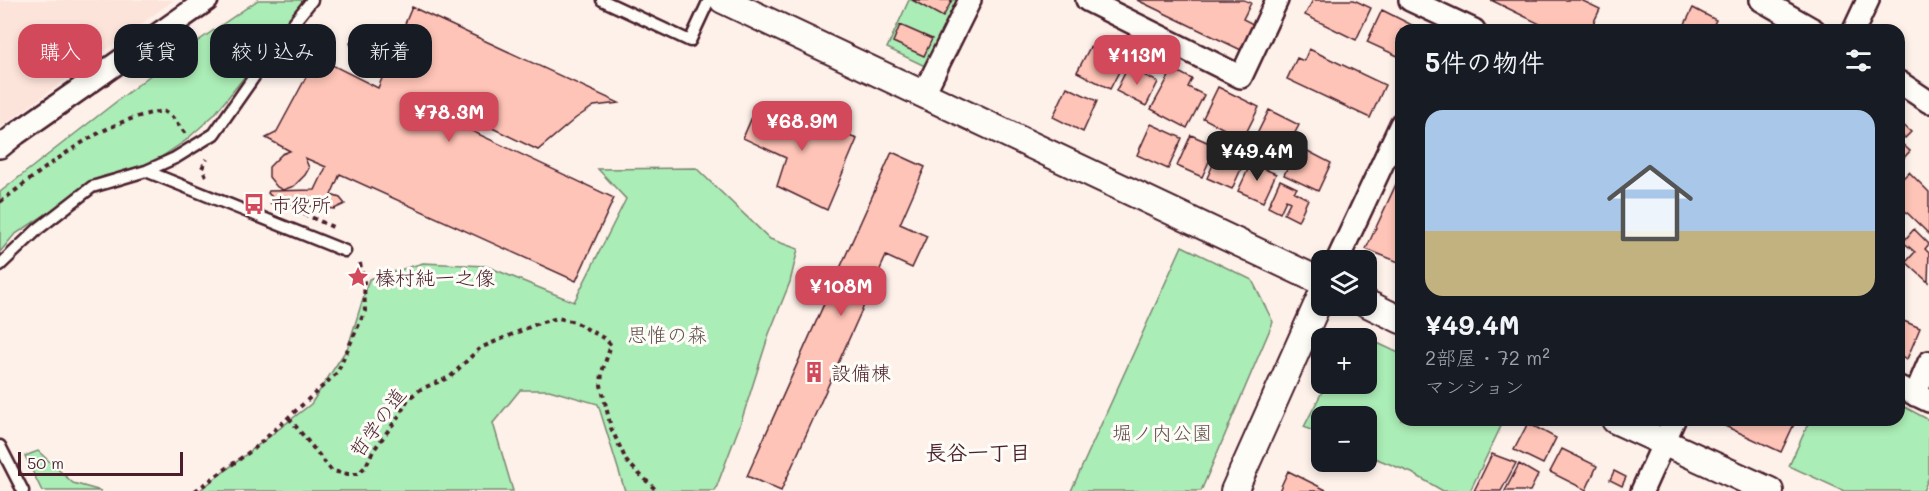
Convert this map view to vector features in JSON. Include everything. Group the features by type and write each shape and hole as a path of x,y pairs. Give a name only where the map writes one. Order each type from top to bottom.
{"street":[{"path":"0,147 207,0"},
{"path":"723,0 1311,277"},
{"path":"923,95 970,0"},
{"path":"1087,0 1241,78 1278,0"},
{"path":"1410,0 1464,24"},
{"path":"1761,0 1803,24"},
{"path":"1857,24 1868,0"},
{"path":"1905,86 1929,102"},
{"path":"1343,250 1395,150"},
{"path":"1377,308 1395,317"},
{"path":"1234,491 1312,316"},
{"path":"1914,394 1929,362"},
{"path":"1642,426 1669,432 1770,491"},
{"path":"1642,491 1669,432"}],"lane":[{"path":"0,265 38,230 92,187 146,171 214,134 279,42 312,0"},
{"path":"602,0 690,41 709,0"},
{"path":"146,171 345,251"},
{"path":"0,447 23,491"}],"path":[{"path":"0,202 65,154 114,124 146,114 163,111 172,117 204,162"},
{"path":"209,157 202,168 204,175 214,180"},
{"path":"263,202 282,204 332,226 340,232"},
{"path":"195,491 255,448 338,373 364,311 364,281 358,258"},
{"name":"哲学の道","path":"289,418 332,471 358,474 366,466 373,451 399,416 408,399 421,389 450,377 480,348 539,322 558,318 575,322 605,339 611,345 602,372 601,386 610,428 627,462 657,491"}],"shaded area":[{"path":"0,0 174,0 141,24 114,24 114,44 102,53 102,24 18,24 18,78 68,78 0,128"}],"green space":[{"path":"258,0 306,0 287,24 223,24"},
{"path":"909,0 958,0 929,68 887,48"},
{"path":"210,33 210,78 244,78 214,115 185,141 148,166 104,176 14,235 0,252 0,192 147,78 198,78 198,41"},
{"name":"思惟の森","path":"696,168 770,239 798,249 790,282 769,334 741,422 715,491 625,491 598,404 549,390 520,390 493,423 513,491 199,491 311,404 348,347 369,279 423,263 486,266 574,302 626,199 598,169"},
{"name":"堀ノ内公園","path":"1182,246 1252,280 1273,322 1201,491 1071,491"},
{"path":"1377,343 1395,351 1395,426 1501,426 1470,491 1443,491 1412,473 1377,459 1377,406 1315,406 1321,394 1377,394"},
{"path":"1905,407 1929,420 1929,477 1923,491 1844,491 1789,466 1807,426 1905,426"},
{"path":"1311,413 1311,430 1304,427"},
{"path":"38,451 73,483 101,491 42,491 25,456"}],"building":[{"path":"912,0 952,0 943,17"},
{"path":"1137,0 1244,0 1251,3 1243,19 1253,24 1241,50"},
{"path":"1313,0 1354,0 1371,8 1356,40 1305,15"},
{"path":"1491,0 1581,0 1600,9 1593,24 1540,24"},
{"path":"412,7 619,103 594,106 538,150 444,105 440,116 614,198 576,281 340,174 331,195 340,198 345,204 334,209 284,203 274,199 268,193 269,191 315,190 326,167 305,158 309,168 305,175 294,186 283,190 277,187 269,177 269,167 282,154 290,151 266,138 276,133 306,78 336,78 336,67 348,73 348,78 358,78 378,88 382,78 432,78 432,24 405,24"},
{"path":"1693,8 1716,20 1714,24 1685,24"},
{"path":"1382,10 1410,24 1395,24 1395,55 1367,42"},
{"path":"900,25 932,39 924,56 893,42"},
{"path":"1090,47 1123,64 1110,89 1077,72"},
{"path":"1309,49 1385,85 1370,118 1287,79 1297,58 1304,61"},
{"path":"1128,67 1158,82 1146,106 1116,91"},
{"path":"1173,69 1192,79 1188,87 1204,95 1187,128 1151,109"},
{"path":"1067,87 1097,101 1083,132 1053,117"},
{"path":"1218,87 1259,107 1243,139 1203,118"},
{"path":"759,101 857,139 827,210 777,186 786,158 743,138"},
{"path":"1269,110 1299,125 1282,157 1253,142"},
{"path":"1151,124 1182,138 1168,169 1137,155"},
{"path":"1905,126 1911,132 1905,138"},
{"path":"1191,135 1216,146 1202,177 1177,166"},
{"path":"1298,146 1331,163 1318,191 1284,175"},
{"path":"1905,146 1910,151 1905,156"},
{"path":"1221,147 1246,158 1232,189 1207,178"},
{"name":"設備棟","path":"892,152 925,167 900,224 927,236 912,268 886,256 781,491 747,476"},
{"path":"1251,163 1276,174 1263,202 1238,191"},
{"path":"1909,172 1929,192 1929,234 1905,211 1905,176"},
{"path":"1280,180 1297,188 1294,192 1308,199 1298,221 1284,214 1290,202 1286,200 1280,213 1268,207"},
{"path":"1395,186 1395,261 1377,253 1377,250 1366,249"},
{"path":"1914,229 1929,244 1925,249 1929,253 1928,282 1906,262 1915,252 1905,244 1905,240"},
{"path":"1905,322 1920,328 1907,359 1905,358"},
{"path":"1526,426 1534,426 1556,438 1543,464 1514,450"},
{"path":"1725,426 1793,426 1781,452"},
{"path":"1562,449 1597,466 1586,490 1550,472"},
{"path":"1492,454 1516,463 1501,491 1474,491"},
{"path":"1519,464 1538,475 1530,491 1505,491"},
{"path":"1288,471 1328,491 1279,491"},
{"path":"1614,471 1626,477 1622,486 1610,480"}],"place":[{"name":"市役所","path":"254,204"},
{"name":"榛村純一之像","path":"358,277"},
{"name":"設備棟","path":"814,372"}],"district":[{"name":"長谷一丁目","path":"978,451"}]}
